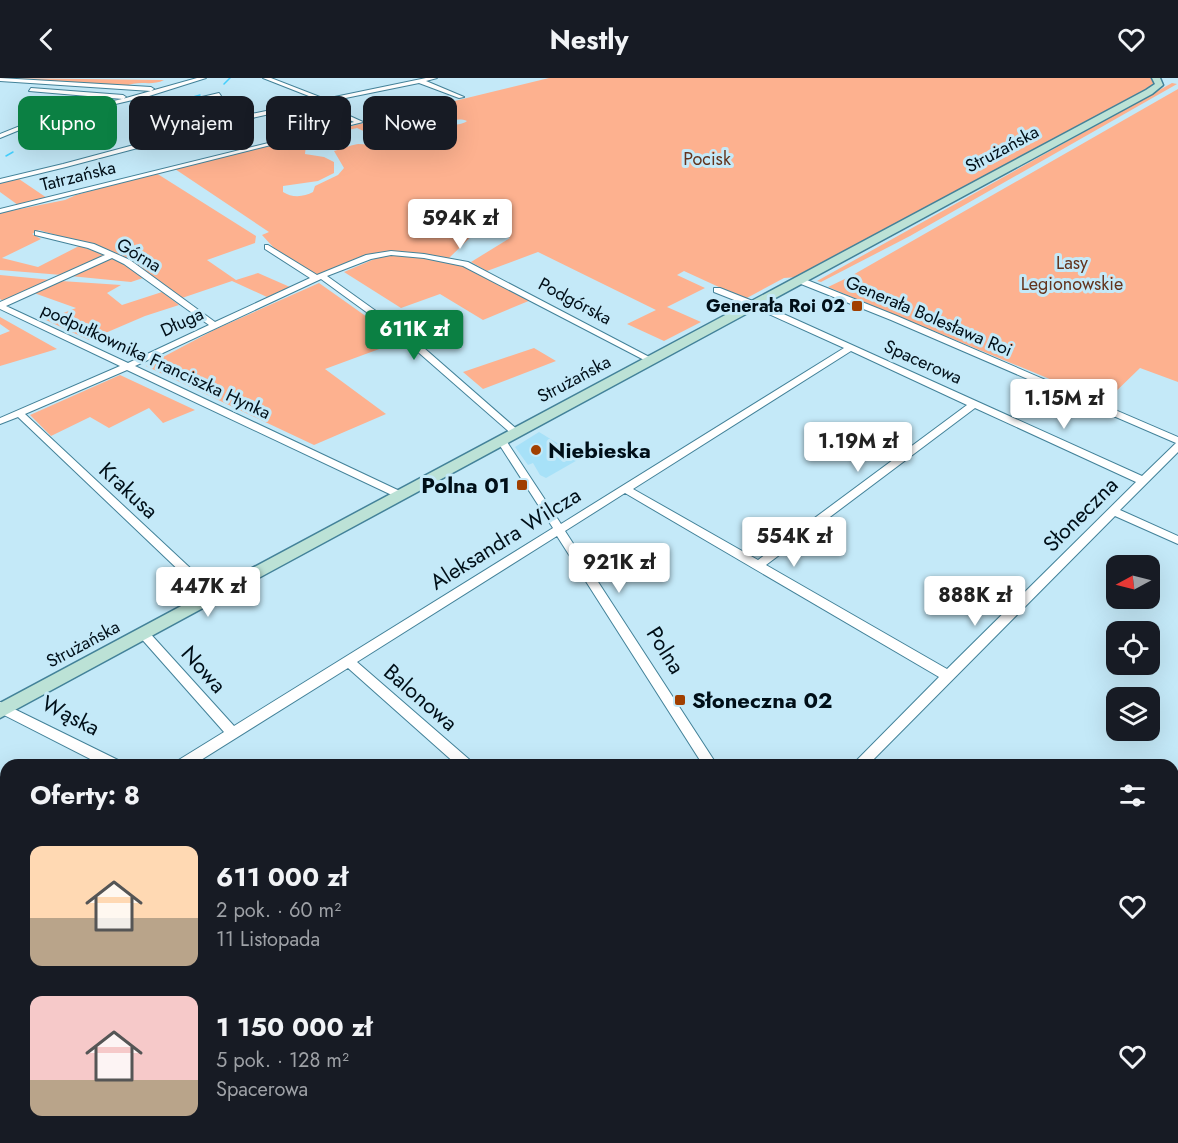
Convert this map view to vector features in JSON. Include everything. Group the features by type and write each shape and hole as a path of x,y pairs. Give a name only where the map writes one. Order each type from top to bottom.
{"main road":[{"name":"Strużańska","path":"2,709 1149,92 1159,84 1156,78"}],"street":[{"path":"142,96 203,78"},
{"path":"266,78 313,96"},
{"path":"344,96 434,78"},
{"path":"0,79 164,90"},
{"path":"419,81 461,97"},
{"path":"31,90 129,98"},
{"path":"215,96 219,95"},
{"path":"0,136 40,120 129,99"},
{"path":"0,181 266,113"},
{"name":"Tatrzańska","path":"351,118 360,122 351,124"},
{"name":"Tatrzańska","path":"0,211 266,145"},
{"name":"Górna","path":"38,233 91,246 112,255 140,270 214,325"},
{"path":"268,247 320,278 405,336 516,433"},
{"name":"Podgórska","path":"379,255 408,254 465,264 651,360"},
{"path":"0,305 112,255"},
{"name":"Długa","path":"0,421 128,366 320,278 379,255"},
{"name":"Generała Bolesława Roi","path":"799,280 894,318 1178,441"},
{"name":"Spacerowa","path":"717,290 755,304 1143,482"},
{"name":"podpułkownika Franciszka Hynka","path":"0,305 400,495"},
{"name":"Aleksandra Wilcza","path":"192,759 850,348"},
{"path":"759,565 974,404"},
{"name":"Krakusa","path":"19,413 213,596"},
{"name":"Polna","path":"502,441 706,759"},
{"name":"Słoneczna","path":"865,759 1178,446"},
{"path":"624,488 948,676"},
{"path":"1113,511 1178,540"},
{"name":"Nowa","path":"144,633 234,733"},
{"name":"Balonowa","path":"348,661 459,759"},
{"name":"Wąska","path":"2,709 103,759"}],"shaded area":[{"path":"539,432 581,458 546,478 540,475 533,463 528,465 515,447"}],"green space":[{"path":"0,78 164,80 125,87"},
{"name":"Pocisk","path":"549,78 1153,78 1156,83 798,277 784,278 745,299 684,271 677,275 705,288 667,307 701,322 664,341 627,324 656,310 538,252 487,271 471,262 510,238 495,229 481,227 449,258 383,252 356,258 322,275 315,275 274,248 262,235 269,232 175,169 266,147 266,150 305,150 305,154 324,157 334,162 334,173 318,181 283,186 283,192 287,194 306,195 313,192 315,186 338,175 344,168 334,151 351,150 351,145 358,144 363,145 363,150 457,150 457,125 467,121 457,120 457,100"},
{"path":"1172,83 1177,84 910,236 821,282 817,281"},
{"name":"Lasy Legionowskie","path":"1178,89 1178,382 1140,368 1105,402 828,287 851,276"},
{"path":"363,123 363,131 357,128 351,129 351,126"},
{"path":"156,173 256,236 255,243 207,260 236,280 258,273 290,287 267,297 232,281 182,298 115,253 90,243 39,230 32,234 41,239 2,258 38,267 79,246 106,255 62,275 0,270 0,213 65,200"},
{"path":"19,179 47,198 18,205 0,192 0,183"},
{"path":"386,254 405,255 464,266 531,300 483,320 440,294 401,308 344,272"},
{"path":"111,257 143,278 131,282 70,276"},
{"path":"0,275 52,280 5,302 0,299"},
{"path":"61,281 121,285 107,293 122,305 162,292 179,305 145,316 89,340 46,320 76,308 34,293"},
{"path":"319,283 401,341 325,369 386,414 314,445 146,366 216,329"},
{"path":"0,317 57,349 0,366 0,335 10,331 0,324"},
{"path":"534,348 556,361 483,389 463,372"},
{"path":"120,375 195,410 163,423 149,408 109,428 90,417 51,436 30,415"}],"waterway":[{"path":"224,84 230,78"},
{"path":"6,156 13,152"}],"place":[{"name":"Generała Roi 02","path":"857,306"},
{"name":"Niebieska","path":"536,450"},
{"name":"Polna 01","path":"522,485"},
{"name":"Słoneczna 02","path":"680,700"}]}
